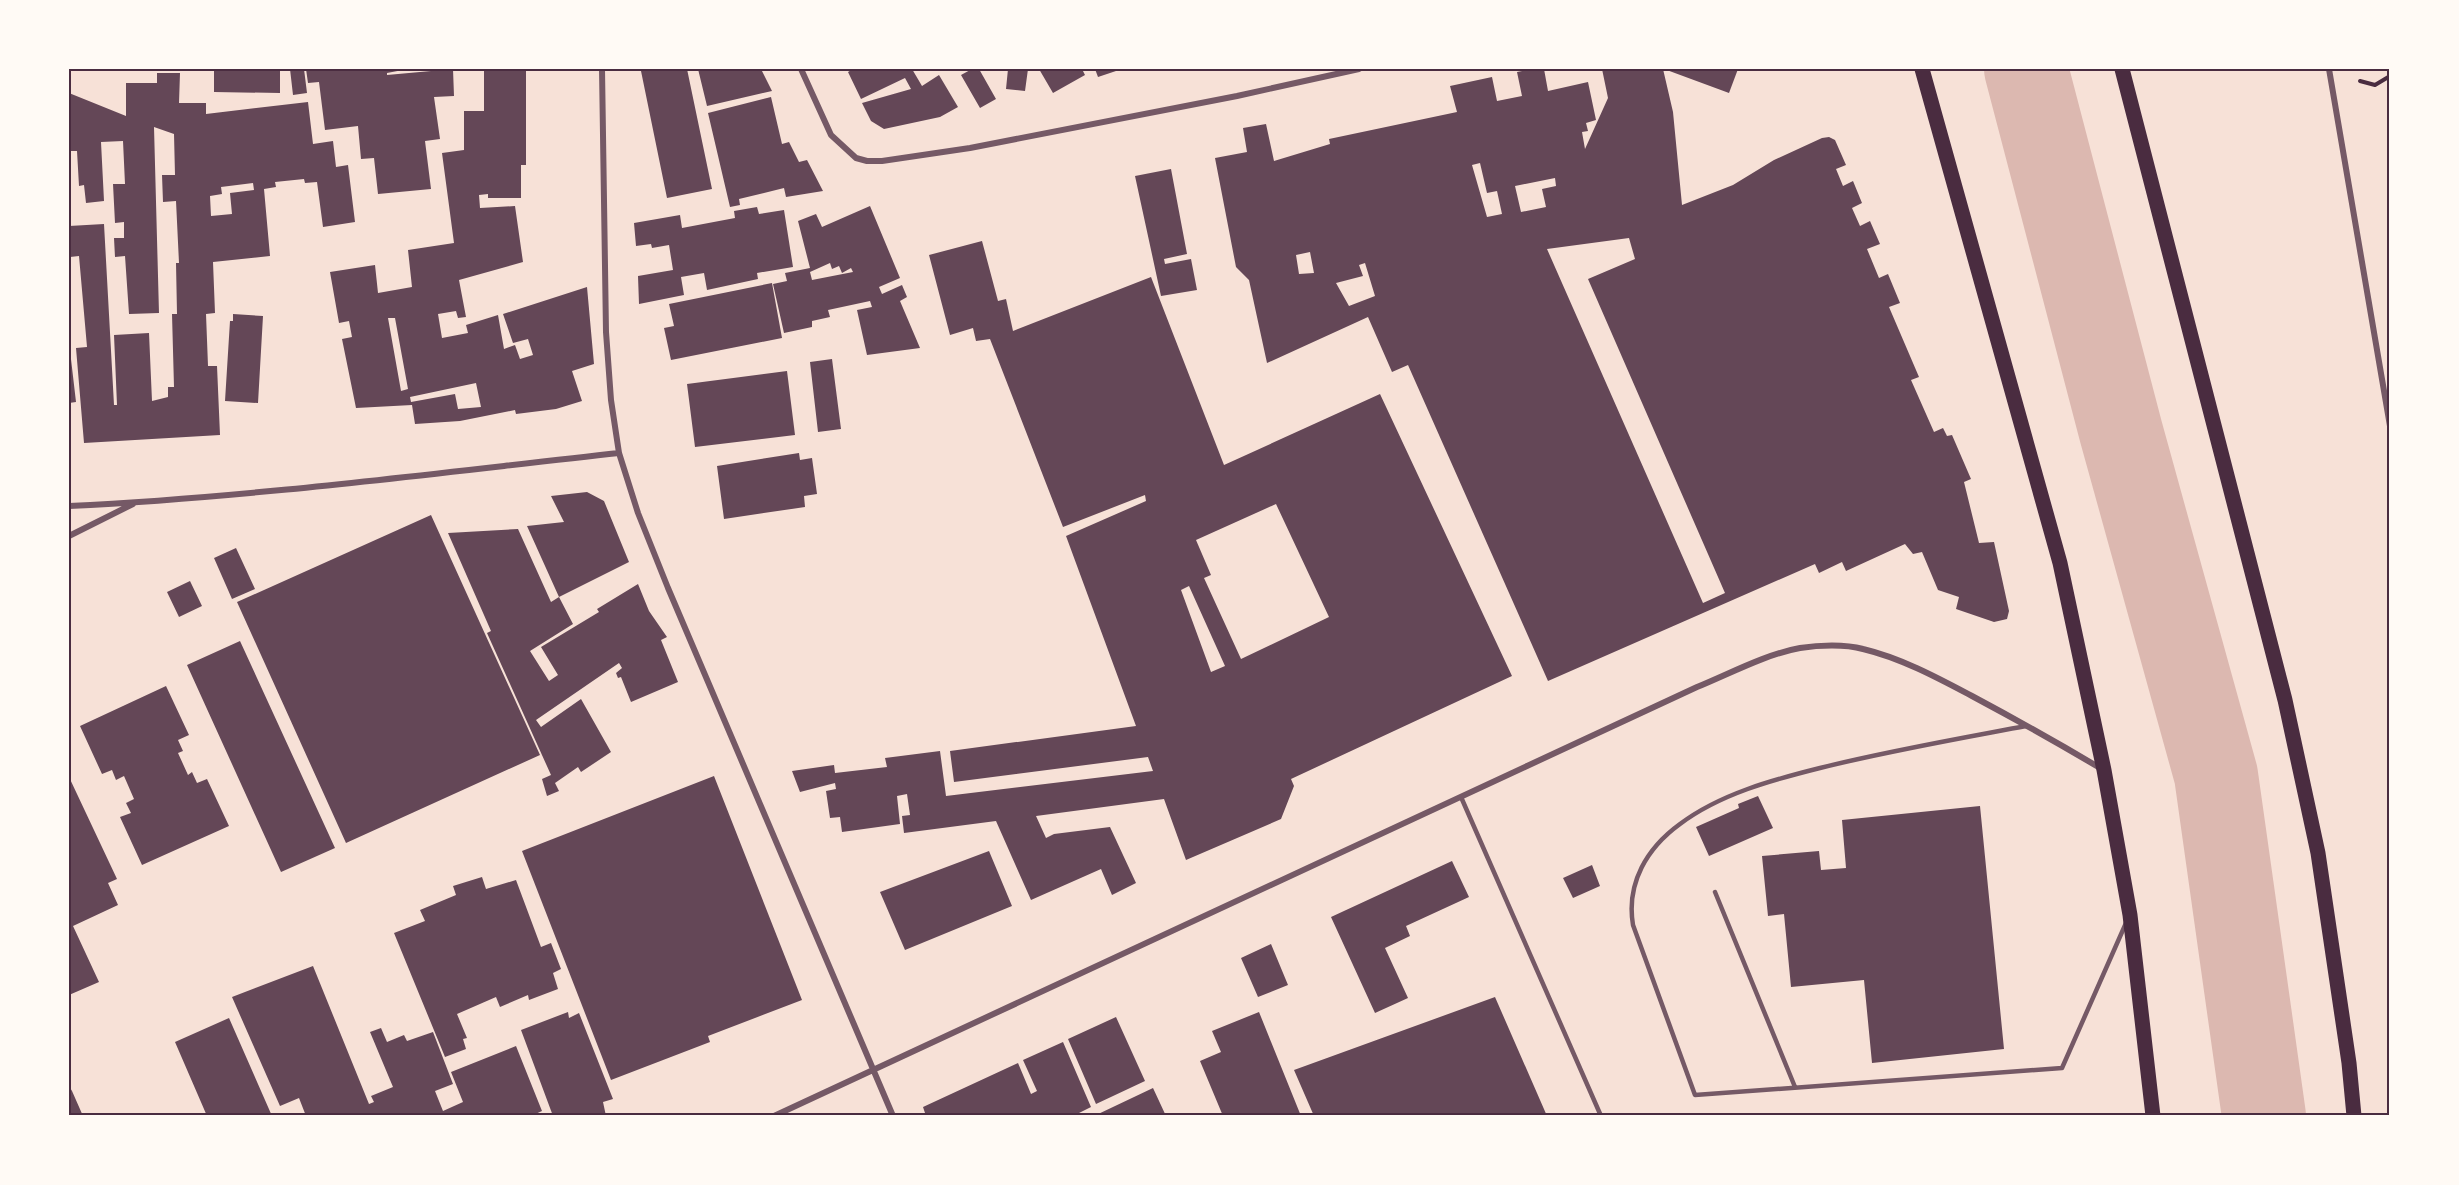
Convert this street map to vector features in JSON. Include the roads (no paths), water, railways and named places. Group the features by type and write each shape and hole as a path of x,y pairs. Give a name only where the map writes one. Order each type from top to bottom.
{"main road":[{"path":"1922,69 2060,563 2104,770 2130,915 2152,1112"},
{"path":"2122,69 2285,700 2318,853 2349,1063 2354,1116"}],"street":[{"path":"602,69 606,332 619,453 638,513 668,588 893,1116"},
{"path":"801,69 831,135 856,158 882,161 970,148 1237,96 1359,69"},
{"path":"2329,69 2390,426"},
{"path":"69,506 137,502 619,453"},
{"path":"69,536 137,502"},
{"path":"774,1116 1697,687 1746,666 1799,648 1834,646 1862,648 1942,680 2104,770"}],"lane":[{"path":"2028,726 1869,755 1774,779 1720,801 1681,823 1660,841 1643,864 1633,889 1630,907 1633,925 1695,1095 2062,1068 2130,915"},
{"path":"1461,797 1601,1116"},
{"path":"1715,892 1795,1087"}],"waterway":[{"path":"2026,69 2121,432 2216,775 2264,1116"}]}
